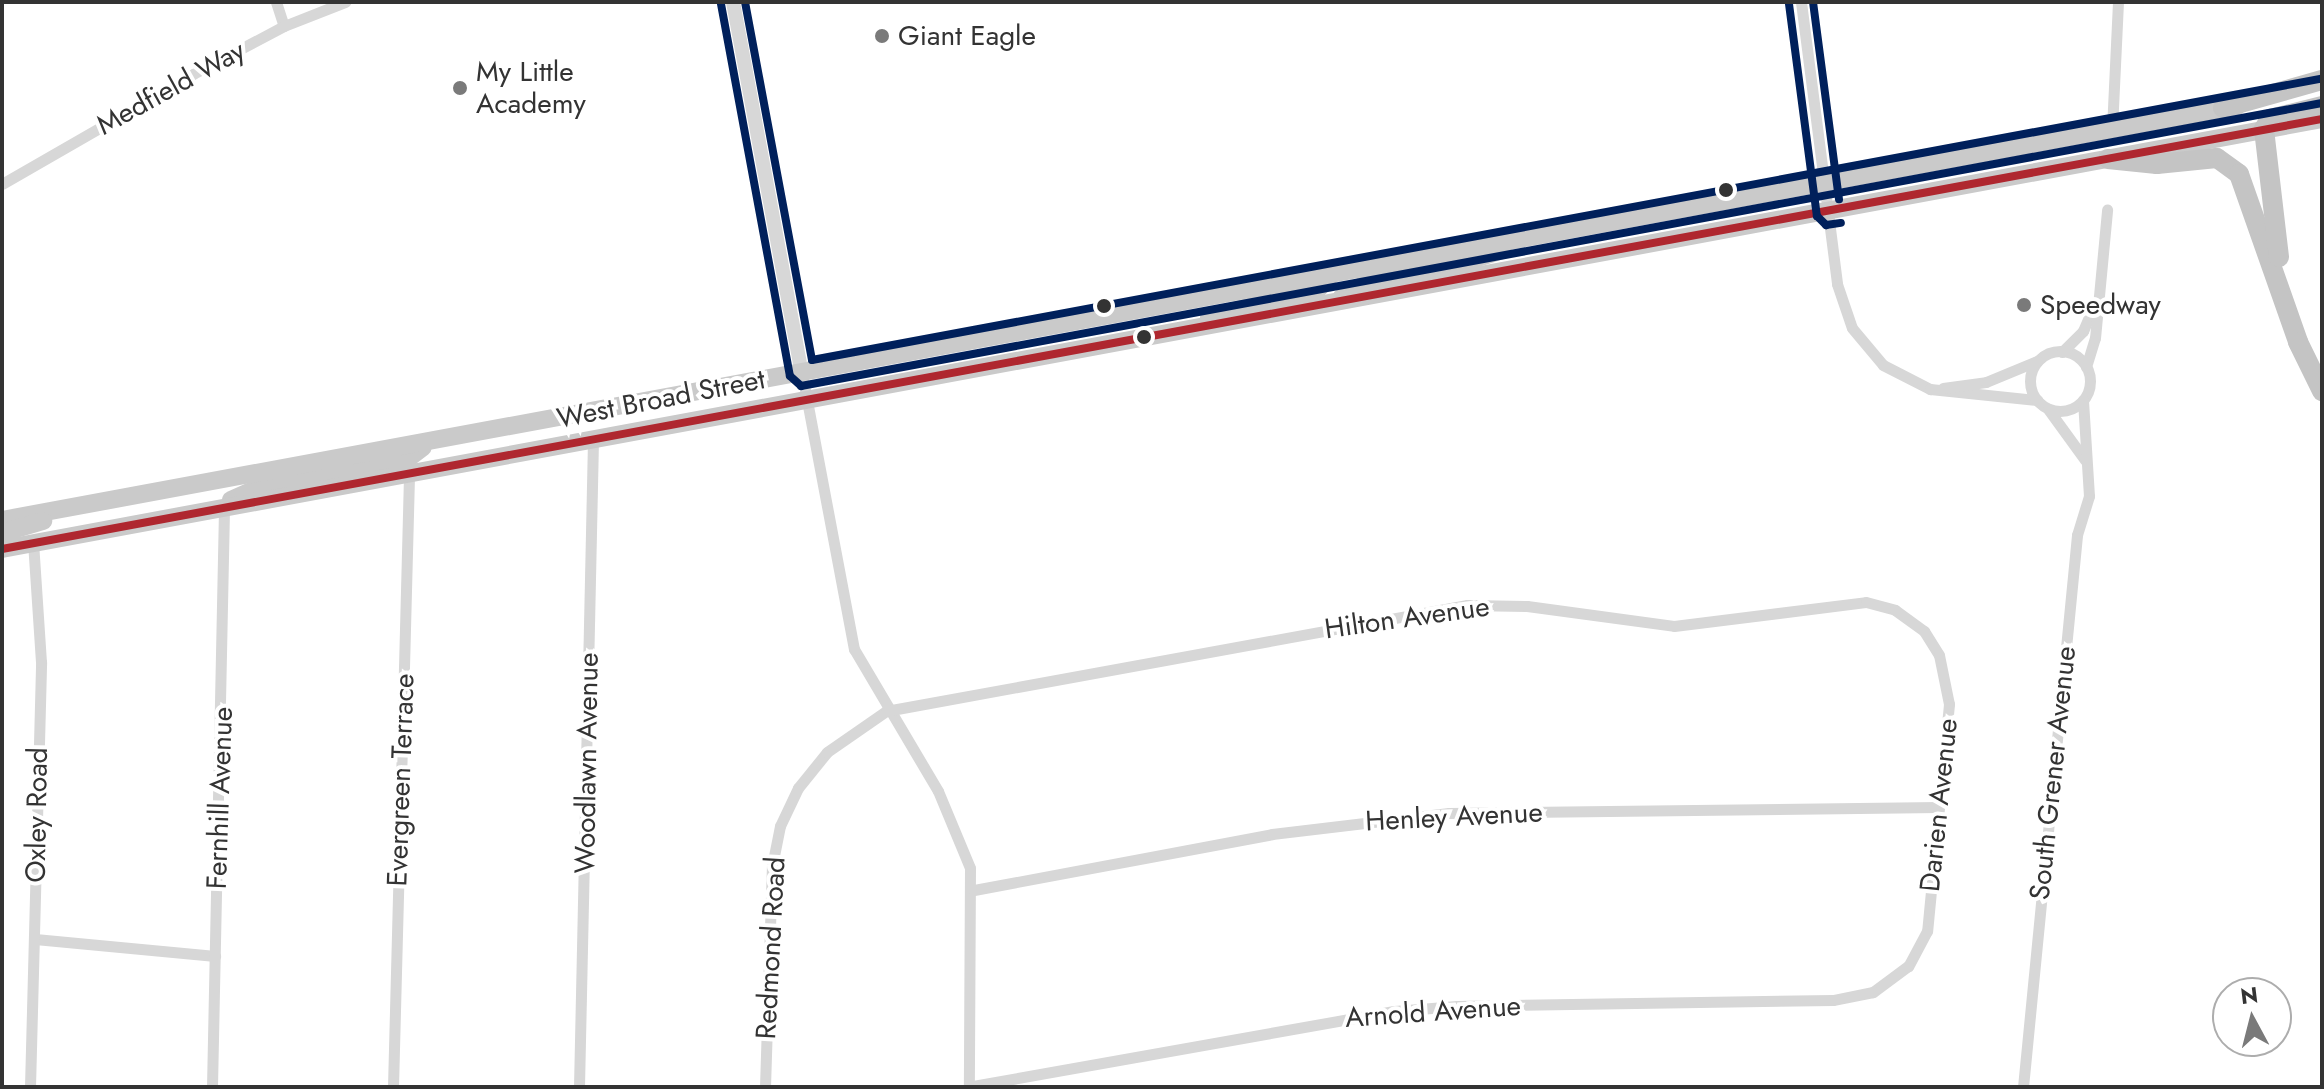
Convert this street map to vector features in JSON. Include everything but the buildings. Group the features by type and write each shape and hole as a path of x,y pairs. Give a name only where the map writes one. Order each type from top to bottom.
{"highway":[{"path":"2223,108 2322,80"},
{"path":"2283,297 2264,129 2270,119 2322,106"},
{"path":"2108,159 2157,164 2204,158 2231,165 2245,185 2283,297 2322,391"}],"main road":[{"name":"West Broad Street","path":"2,520 2322,91"},
{"name":"West Broad Street","path":"2,549 1829,213 2322,119"},
{"path":"1333,303 1367,283 1502,252 1510,240"},
{"path":"1194,329 1233,309 1317,290 1333,273"},
{"path":"224,508 239,494 260,487 406,460 428,443"},
{"path":"2,533 40,524 48,512"}],"street":[{"path":"276,2 284,26"},
{"name":"Medfield Way","path":"2,184 284,26 345,2"},
{"path":"733,2 847,629 886,711 954,819 974,890 969,1087"},
{"path":"1801,2 1837,284 1852,328 1883,365 1930,389 2037,400 2048,408 2085,461"},
{"path":"2112,129 2118,2"},
{"path":"2048,408 2063,411 2083,400 2089,387 2086,367 2095,338 2107,210"},
{"path":"1930,389 1986,382 2062,352 2083,331 2098,291"},
{"path":"2062,352 2086,367"},
{"path":"2037,400 2030,383 2040,360"},
{"name":"South Grener Avenue","path":"2023,1087 2077,535 2089,496 2083,400"},
{"name":"Woodlawn Avenue","path":"579,1087 593,440"},
{"name":"Evergreen Terrace","path":"393,1087 409,474"},
{"name":"Fernhill Avenue","path":"212,1087 224,508"},
{"name":"Oxley Road","path":"30,1087 41,662 33,543"},
{"name":"Hilton Avenue","path":"886,711 1467,605 1527,606 1674,626 1846,601 1895,610 1924,631"},
{"name":"Darien Avenue","path":"1898,976 1916,956 1927,931 1949,694 1939,655 1924,631"},
{"name":"Redmond Road","path":"765,1087 772,866 780,826 794,795 827,752 886,711"},
{"name":"Henley Avenue","path":"974,890 1272,834 1449,813 1939,807"},
{"path":"35,939 215,956"},
{"name":"Arnold Avenue","path":"969,1087 1331,1019 1457,1006 1833,1000 1873,992 1898,976"}],"transit line":[{"path":"745,2 812,360 2320,79"},
{"path":"1813,2 1839,199"},
{"path":"721,4 790,376 801,386 2322,103"},
{"path":"1789,4 1817,216 1826,225 1841,223"},
{"path":"2,549 2322,119"}],"place":[{"name":"Giant Eagle","path":"882,36"},
{"name":"My Little Academy","path":"460,88"},
{"name":"Speedway","path":"2024,305"}]}
